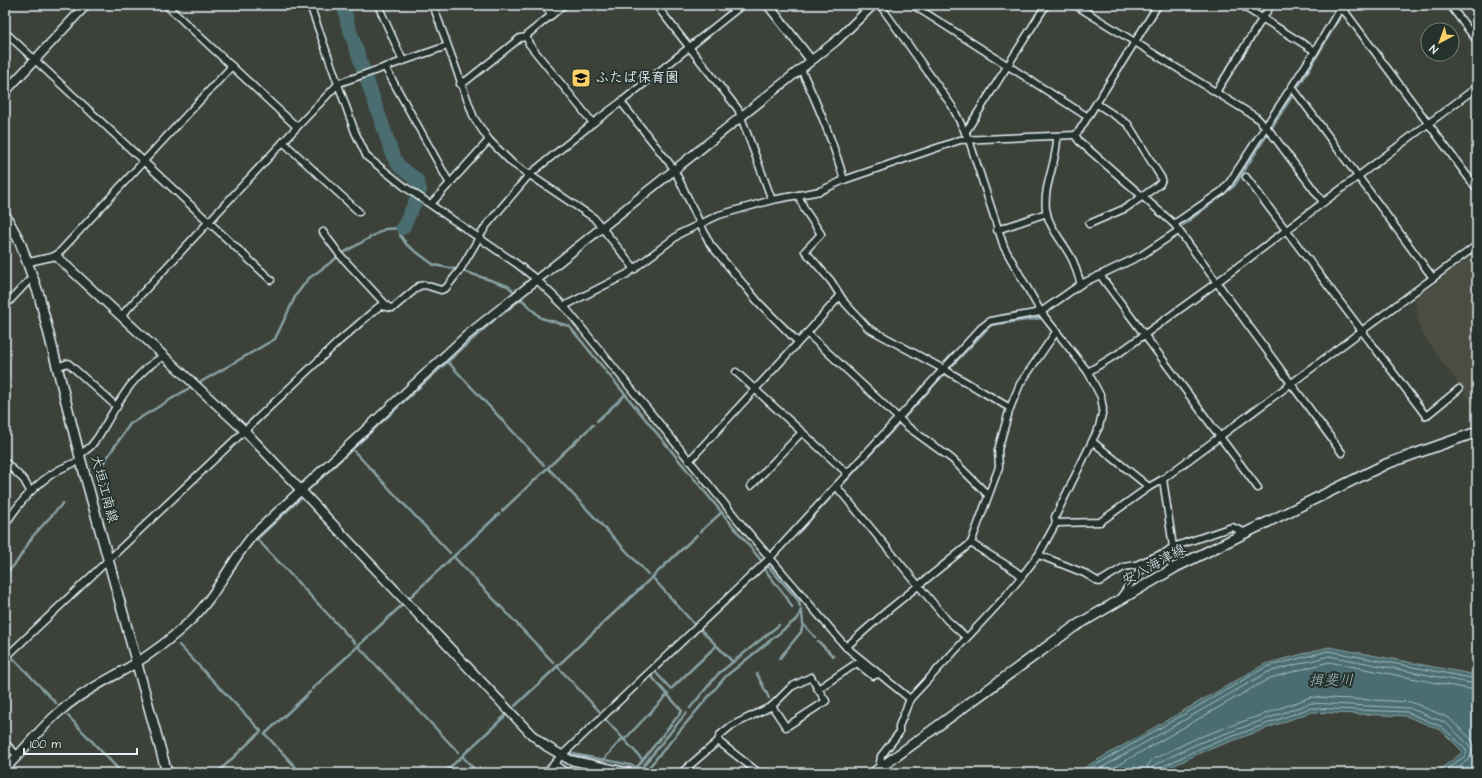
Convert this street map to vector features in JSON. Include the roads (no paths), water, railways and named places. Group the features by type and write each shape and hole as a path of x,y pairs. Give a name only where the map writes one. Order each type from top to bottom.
{"main road":[{"name":"大垣江南線","path":"5,216 20,242 29,262 108,560 167,773"},
{"name":"安八海津線","path":"876,771 1074,627 1176,567 1386,464 1477,432"}],"street":[{"path":"5,92 34,59 86,5"},
{"path":"166,5 297,127"},
{"path":"310,5 339,83 355,132 367,157 536,279 564,306 689,461 846,647 910,699"},
{"path":"378,5 403,61"},
{"path":"433,5 460,84 474,118 489,140 512,163 594,218 602,226 635,269"},
{"path":"544,5 552,15"},
{"path":"460,84 466,81 520,38 526,37 564,5"},
{"path":"656,5 738,109 772,200"},
{"path":"5,658 376,309 380,306 393,308 420,286 425,285 440,290 446,288 460,270 478,238 529,175 592,123 621,102 742,5"},
{"path":"768,5 811,60"},
{"path":"5,769 63,708 100,682 136,663 162,645 204,607 240,551 254,534 466,336 602,226 801,69 857,22 873,5"},
{"path":"876,771 881,756 899,733 899,726 910,699 966,637 1004,598 1039,555 1056,523 1055,517 1093,442 1099,427 1103,409 1101,397 1088,372 1041,312 1004,247 997,230 966,133 939,86 880,5"},
{"path":"913,5 1088,117"},
{"path":"966,133 1046,5"},
{"path":"1075,5 1256,117 1266,127 1323,202"},
{"path":"564,306 635,269 681,233 719,215 772,200 820,191 844,180 960,140 1074,135 1079,131 1097,104 1158,5"},
{"path":"1240,5 1315,51"},
{"path":"1216,92 1271,5"},
{"path":"1450,5 1477,41"},
{"path":"1174,224 1222,191 1229,183 1292,88 1341,7 1477,189"},
{"path":"5,32 271,280"},
{"path":"526,37 529,44 592,123"},
{"path":"121,316 330,90 339,83 448,46"},
{"path":"29,262 56,256 232,66"},
{"path":"385,67 450,184"},
{"path":"801,69 824,118 834,145 844,180"},
{"path":"1088,372 1119,353 1216,283 1477,87"},
{"path":"1292,88 1359,176 1433,278"},
{"path":"621,102 674,169 710,244 747,290 798,342"},
{"path":"1089,224 1126,208 1160,184 1162,179 1128,124 1097,104"},
{"path":"1074,135 1174,224 1342,453"},
{"path":"1057,136 1057,144 1046,186 1047,213 1050,222 1074,262 1081,284"},
{"path":"431,204 489,140"},
{"path":"283,142 359,212"},
{"path":"1246,177 1426,416 1459,389"},
{"path":"798,195 805,210 821,234 805,250 831,281 840,296 868,328 1010,408"},
{"path":"997,230 1047,213"},
{"path":"546,773 561,756 770,558 981,328 990,321 1041,312 1081,284 1142,255 1178,231"},
{"path":"323,232 340,255 388,307"},
{"path":"1056,523 1100,522 1149,487 1163,479 1477,245"},
{"path":"56,256 245,431 531,734 561,756 570,760 630,773"},
{"path":"1100,275 1258,488"},
{"path":"5,306 33,276"},
{"path":"689,461 840,296"},
{"path":"846,647 918,585 971,543 999,467 998,450 1010,408 1020,384 1056,332"},
{"path":"807,333 898,418 952,459 988,495"},
{"path":"5,525 30,490 39,482 81,458 92,446 134,379 148,366 164,356"},
{"path":"57,366 68,364 117,407"},
{"path":"736,372 847,474"},
{"path":"751,486 802,432"},
{"path":"1093,442 1149,487"},
{"path":"5,462 24,480 30,490"},
{"path":"1163,479 1173,546"},
{"path":"836,486 947,620 966,637"},
{"path":"1119,600 1139,572 1173,546 1232,527 1246,533"},
{"path":"971,543 993,558 1008,564 1022,576"},
{"path":"1039,555 1084,573 1099,582 1124,567 1136,565 1166,552"},
{"path":"818,689 857,664 873,676 878,674"},
{"path":"681,773 718,741 720,735 731,726 772,706 791,687 810,677 826,701 786,727 772,706"},
{"path":"718,741 759,773"},
{"path":"5,743 18,756"},
{"path":"554,764 567,773"}],"water":[{"name":"揖斐川","path":"1329,647 1471,674 1477,673 1477,773 1435,773 1463,752 1441,730 1406,716 1311,712 1202,752 1158,773 1075,773 1265,664"}],"waterway":[{"path":"344,5 347,22 393,156 399,166 417,180 420,190"},
{"path":"1183,225 1234,186 1307,73 1347,5"},
{"path":"403,228 417,198"},
{"path":"343,253 385,229 403,228 400,235 407,245 434,265 460,270 508,286 541,318 569,326 764,564 768,566 798,600 800,606"},
{"path":"199,383 275,339 296,295 308,279 338,257"},
{"path":"500,316 521,299"},
{"path":"799,532 991,325 1041,318"},
{"path":"402,403 495,319"},
{"path":"447,361 544,465"},
{"path":"102,465 130,424 191,387"},
{"path":"597,421 626,394"},
{"path":"309,489 398,407"},
{"path":"502,511 593,425"},
{"path":"352,449 450,553"},
{"path":"548,468 648,574"},
{"path":"300,499 257,539 355,643"},
{"path":"5,575 16,563 33,536 63,503"},
{"path":"700,532 722,512"},
{"path":"409,598 499,514"},
{"path":"515,706 697,535"},
{"path":"454,557 553,662"},
{"path":"768,566 765,570 787,598 792,607"},
{"path":"652,577 695,625"},
{"path":"312,689 401,606"},
{"path":"644,773 726,676 798,618 801,610"},
{"path":"802,613 803,624 815,637"},
{"path":"779,659 801,632 803,624"},
{"path":"690,708 718,674 779,625"},
{"path":"701,630 733,662"},
{"path":"818,641 833,656"},
{"path":"179,645 261,731 217,773"},
{"path":"358,646 458,752"},
{"path":"657,674 671,689 716,646"},
{"path":"5,649 7,651 5,653"},
{"path":"11,656 56,703"},
{"path":"557,666 601,713"},
{"path":"757,674 769,698"},
{"path":"570,753 637,767 682,711 652,677"},
{"path":"301,773 265,734 310,692"},
{"path":"624,740 668,694"},
{"path":"640,770 686,713"},
{"path":"444,773 506,715"},
{"path":"68,716 122,773"},
{"path":"606,720 642,759"},
{"path":"603,760 623,738"},
{"path":"462,756 478,773"},
{"path":"572,765 568,769 572,773"}],"place":[{"name":"ふたば保育園","path":"581,78"}]}
